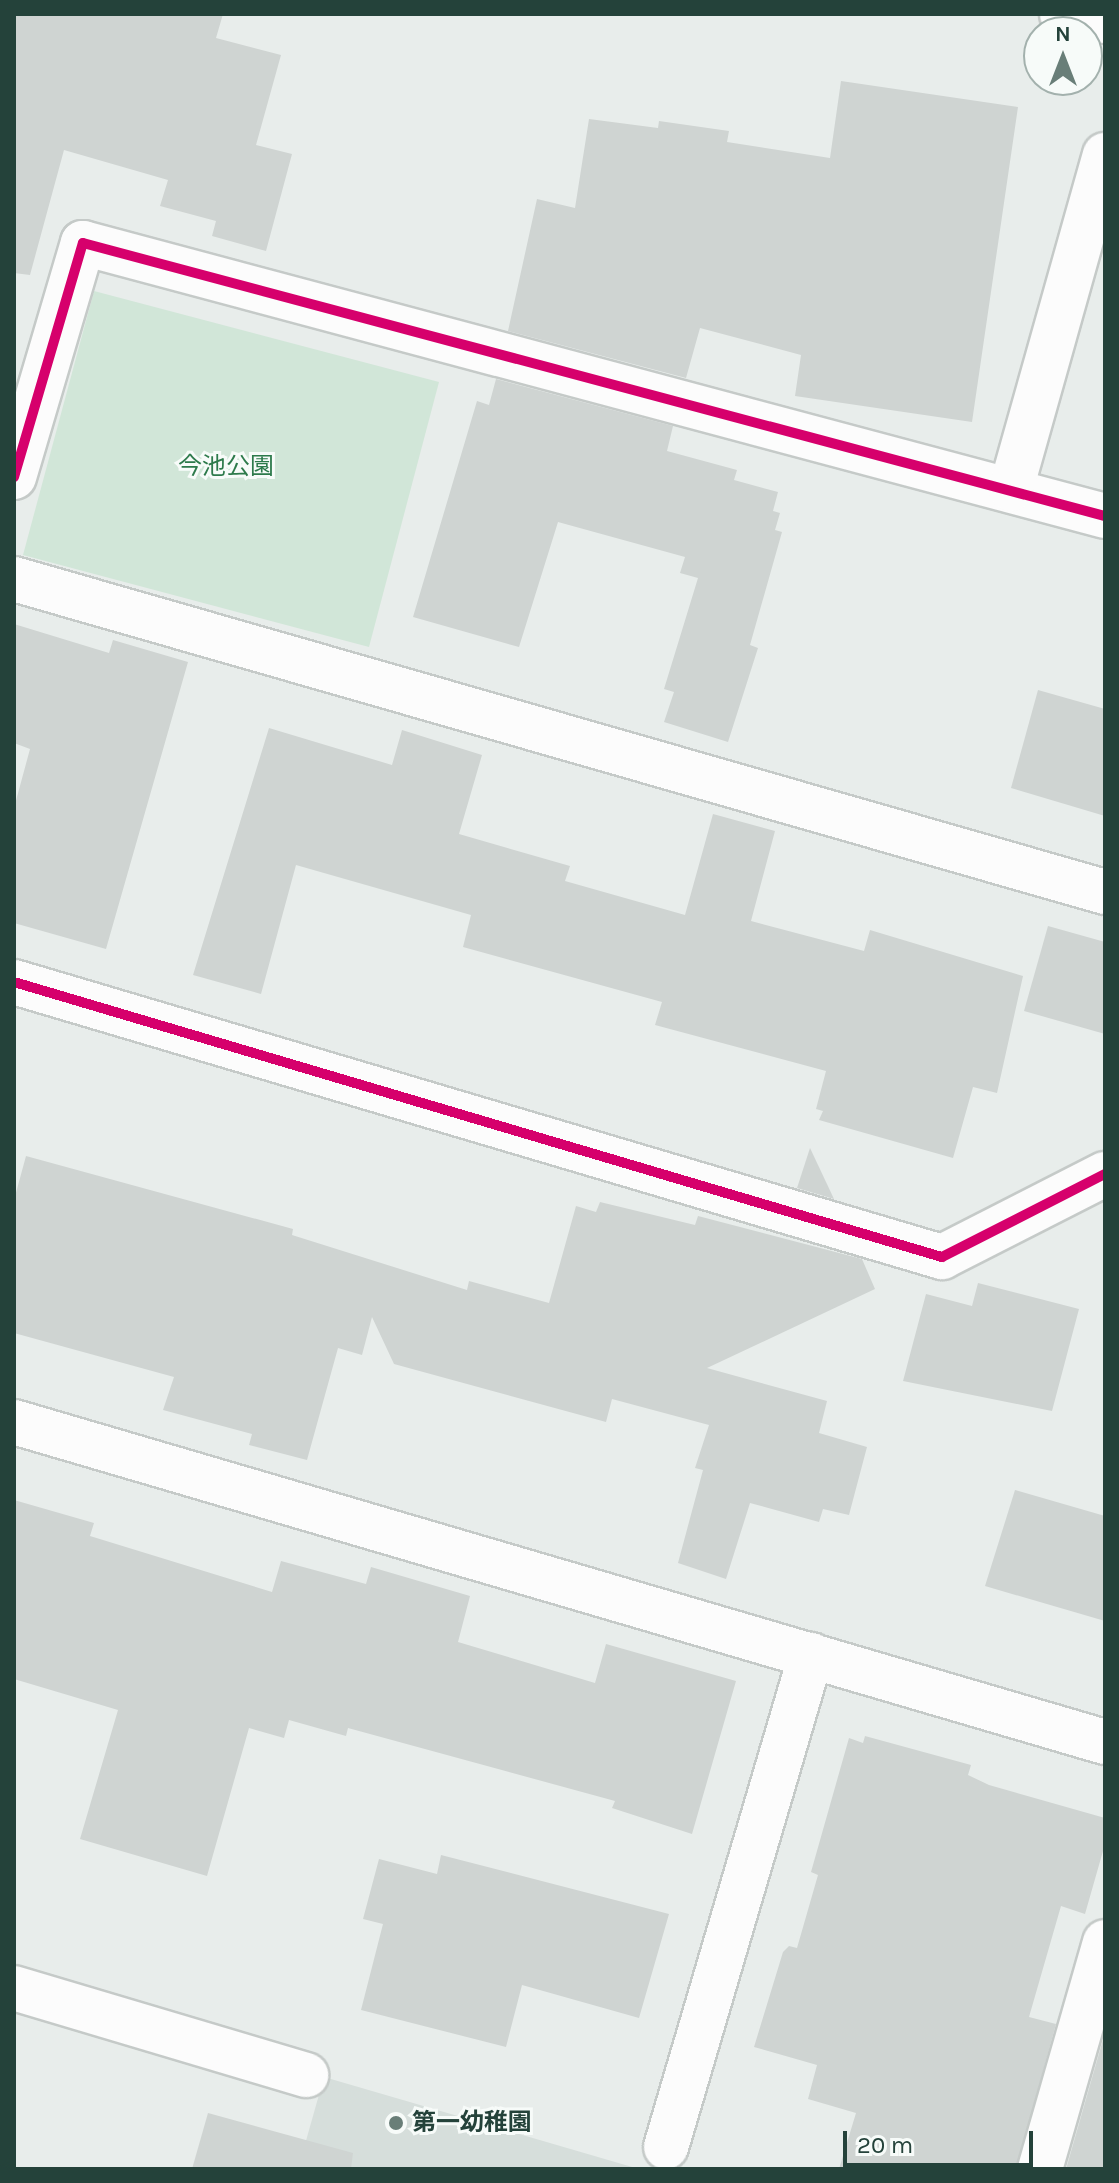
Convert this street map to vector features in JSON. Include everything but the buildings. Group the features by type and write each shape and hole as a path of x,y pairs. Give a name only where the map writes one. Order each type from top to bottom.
{"street":[{"path":"1062,14 1105,21"},
{"path":"1011,489 1105,155"},
{"path":"14,477 83,243 1105,516"},
{"path":"14,579 1105,892"},
{"path":"14,982 942,1257 1105,1174"},
{"path":"14,1422 1105,1742"},
{"path":"666,2147 811,1655"},
{"path":"1040,2169 1105,1942"},
{"path":"16,1999 306,2075"}],"shaded area":[{"name":"第一幼稚園","path":"324,2077 639,2169 298,2169"}],"green space":[{"name":"今池公園","path":"94,291 439,382 369,647 23,555"}],"cycle path":[{"path":"14,477 83,243 1105,516"},
{"path":"14,982 942,1257 1105,1174"}],"place":[{"name":"第一幼稚園","path":"396,2123"}]}
